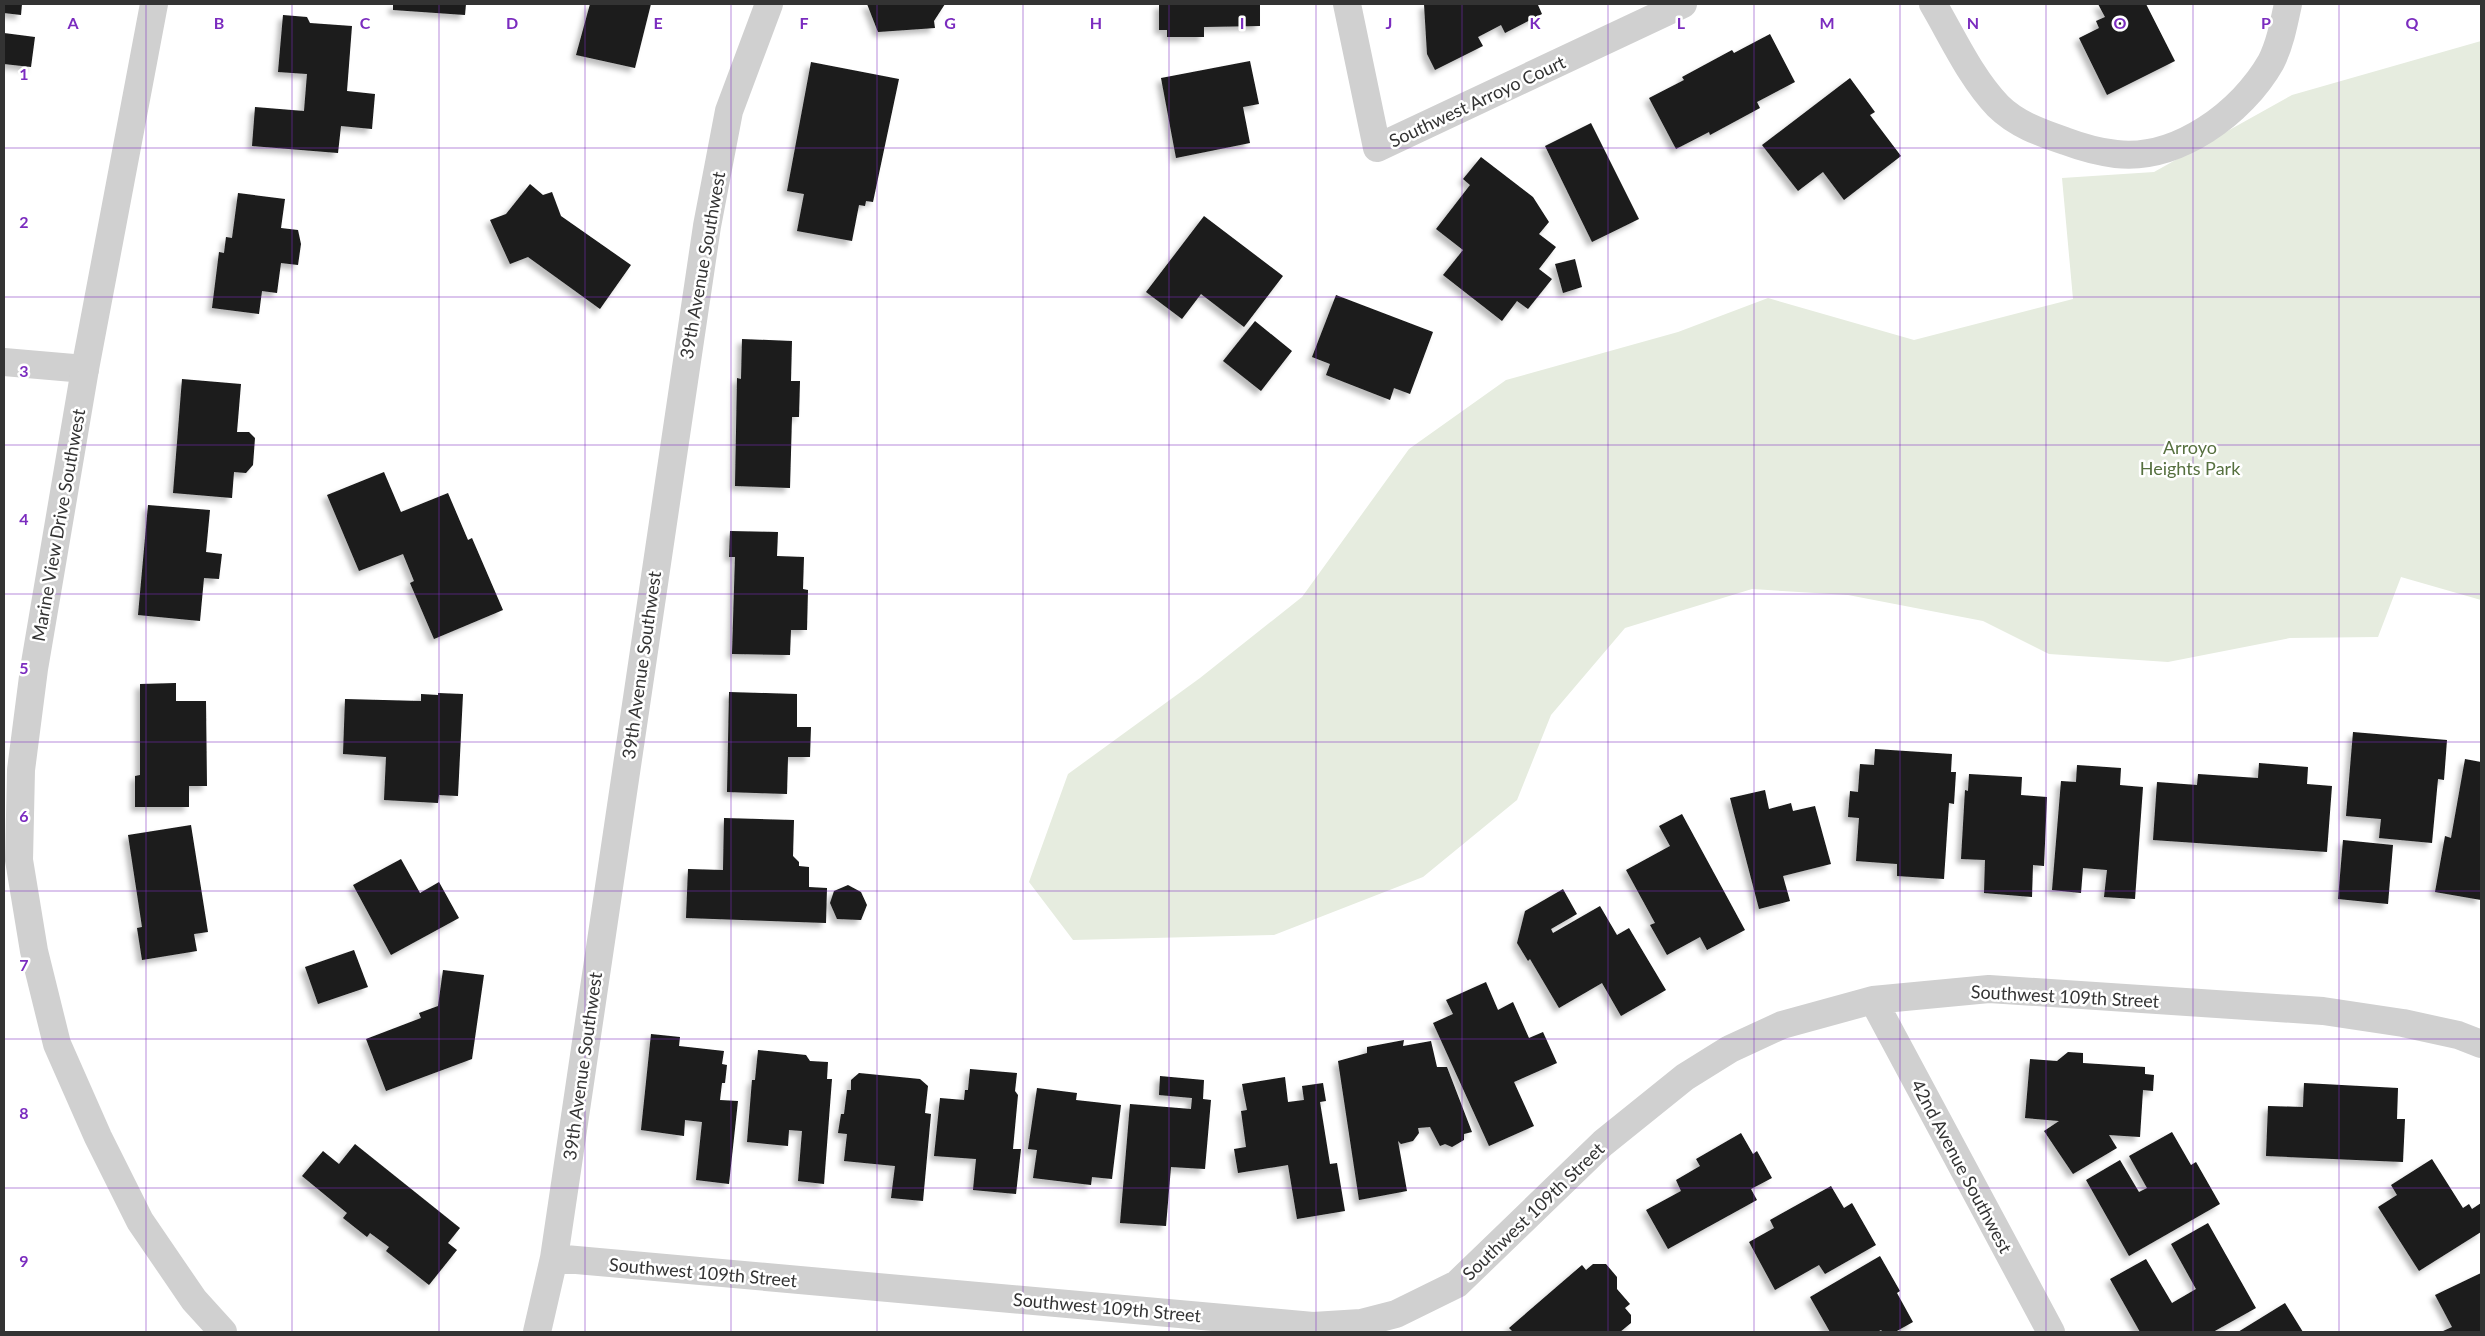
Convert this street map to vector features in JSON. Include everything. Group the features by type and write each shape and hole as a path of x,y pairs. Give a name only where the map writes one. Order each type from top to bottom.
{"street":[{"name":"Marine View Drive Southwest","path":"154,4 85,369 34,668 21,770 19,860 34,951 57,1044 98,1137 140,1221 194,1300 223,1332"},
{"name":"39th Avenue Southwest","path":"537,1332 554,1258 707,226 729,112 769,4"},
{"name":"Southwest Arroyo Court","path":"1346,4 1377,148 1683,4"},
{"path":"1934,4 1974,75 1999,106 2031,129 2081,147 2118,154 2156,151 2214,126 2248,94 2271,61 2282,31 2288,4"},
{"path":"4,362 85,369"},
{"name":"Southwest 109th Street","path":"554,1258 1312,1326 1400,1323 1457,1284 1603,1143 1685,1076 1730,1049 1782,1025 1873,1000 1989,990 2323,1011 2403,1023 2458,1035 2481,1044"},
{"name":"42nd Avenue Southwest","path":"1873,1000 2052,1332"}],"green space":[{"name":"Arroyo Heights Park","path":"2481,41 2481,600 2401,577 2378,637 2290,638 2168,662 2049,654 1983,621 1848,595 1752,589 1625,628 1551,715 1517,800 1423,877 1274,935 1073,940 1029,882 1068,774 1200,678 1302,597 1409,449 1506,380 1678,332 1768,298 1914,340 2073,299 2062,178 2154,172 2292,95"}],"building":[{"path":"4,4 22,4 21,15 4,13"},
{"path":"393,4 466,4 465,15 393,10"},
{"path":"590,4 651,4 635,68 576,55"},
{"path":"867,4 945,4 934,21 935,28 878,32"},
{"path":"1159,4 1260,4 1260,26 1204,27 1204,37 1167,37 1167,30 1159,30"},
{"path":"1424,4 1540,4 1538,5 1542,14 1505,33 1501,25 1478,37 1483,46 1435,70 1427,54"},
{"path":"2098,4 2146,4 2175,61 2107,95 2079,38 2099,28 2096,21 2105,17"},
{"path":"283,15 307,17 310,23 352,26 347,91 375,94 372,129 341,126 338,153 252,146 255,107 304,111 307,74 278,72"},
{"path":"4,33 35,37 31,67 4,64"},
{"path":"1770,34 1795,82 1757,102 1760,108 1710,135 1709,132 1676,149 1649,98 1684,80 1682,77 1732,50 1734,53"},
{"path":"1250,61 1259,104 1243,107 1250,143 1176,158 1161,78"},
{"path":"811,62 899,79 873,202 866,201 865,206 859,205 852,241 797,231 804,194 787,191"},
{"path":"1850,78 1875,112 1870,115 1901,156 1844,200 1823,172 1798,191 1762,145"},
{"path":"1591,123 1639,219 1592,242 1545,146"},
{"path":"1481,157 1533,197 1549,222 1539,234 1556,247 1539,269 1552,279 1528,309 1517,301 1502,321 1443,275 1463,250 1436,229 1470,185 1463,179"},
{"path":"530,184 543,195 552,192 561,216 631,265 600,309 528,257 510,264 490,220 506,214"},
{"path":"238,193 285,199 281,228 298,230 301,244 298,265 281,263 277,293 262,291 259,314 212,308 219,252 224,253 226,237 232,238"},
{"path":"1204,216 1283,276 1244,327 1201,294 1182,319 1146,292"},
{"path":"1575,259 1582,287 1563,293 1555,264"},
{"path":"1336,295 1433,332 1410,394 1394,388 1390,400 1326,375 1330,364 1312,357"},
{"path":"1255,321 1292,351 1261,391 1223,361"},
{"path":"742,339 792,341 791,381 800,381 799,417 792,417 790,488 735,486 737,378 741,379"},
{"path":"182,379 241,384 237,432 249,432 255,438 253,465 246,473 234,472 232,498 173,493"},
{"path":"384,472 401,512 448,493 468,540 472,538 503,610 434,639 410,583 414,581 403,554 359,571 327,495"},
{"path":"148,505 210,510 206,552 222,554 219,579 204,578 200,621 138,615"},
{"path":"730,531 778,532 777,556 804,557 803,589 808,590 807,630 791,630 790,655 732,654 735,557 729,557"},
{"path":"176,683 176,701 206,701 207,786 189,786 189,807 135,807 135,776 140,775 140,684"},
{"path":"729,692 797,694 797,727 811,727 810,757 788,757 787,794 727,792"},
{"path":"438,693 463,694 458,796 439,795 438,803 384,800 386,757 343,754 345,699 421,701 421,694 438,695"},
{"path":"2353,732 2447,740 2444,780 2438,779 2432,843 2379,838 2381,819 2346,816"},
{"path":"1875,749 1952,754 1951,772 1956,772 1954,804 1949,803 1944,879 1897,876 1897,864 1856,861 1859,818 1848,817 1850,791 1858,792 1860,764 1874,765"},
{"path":"2465,759 2481,762 2481,900 2435,892 2445,836 2451,838"},
{"path":"2259,763 2308,767 2307,784 2332,786 2327,852 2153,840 2157,782 2197,785 2198,774 2258,778"},
{"path":"2077,765 2121,768 2120,785 2143,787 2135,899 2104,897 2107,870 2083,868 2081,893 2052,890 2061,781 2076,782"},
{"path":"1969,774 2022,777 2021,795 2047,797 2044,866 2033,865 2032,897 1984,893 1985,860 1961,859 1965,790 1968,791"},
{"path":"1765,790 1769,809 1791,803 1793,811 1815,806 1831,864 1783,876 1790,901 1759,909 1730,798"},
{"path":"1682,814 1745,930 1707,950 1700,937 1667,955 1650,925 1655,923 1626,870 1670,846 1659,826"},
{"path":"724,818 794,820 793,856 799,862 799,866 809,867 809,887 827,888 826,923 686,918 688,869 723,870"},
{"path":"191,825 208,932 194,934 197,951 142,960 137,928 142,927 128,835"},
{"path":"2343,840 2393,845 2388,904 2338,899"},
{"path":"401,859 420,893 439,882 459,918 391,955 353,885"},
{"path":"848,885 861,892 867,905 861,920 837,919 830,903 834,891"},
{"path":"1563,889 1577,914 1551,929 1553,933 1600,906 1617,935 1629,928 1666,990 1621,1016 1602,983 1559,1008 1530,959 1528,961 1517,943 1525,911"},
{"path":"354,950 368,987 318,1004 305,967"},
{"path":"443,970 484,975 472,1059 386,1091 366,1039 421,1018 419,1013 438,1006"},
{"path":"1486,982 1498,1010 1513,1002 1529,1038 1543,1032 1557,1063 1514,1082 1534,1126 1489,1146 1433,1023 1453,1014 1446,1000"},
{"path":"651,1034 680,1037 679,1046 724,1051 722,1064 727,1065 725,1083 722,1083 720,1100 738,1101 729,1184 696,1180 702,1122 685,1120 684,1136 641,1130"},
{"path":"1404,1040 1403,1046 1431,1041 1437,1067 1447,1067 1472,1132 1464,1134 1464,1140 1452,1147 1445,1144 1440,1146 1430,1127 1418,1128 1419,1133 1413,1141 1401,1144 1398,1141 1407,1191 1359,1200 1338,1061 1367,1053 1367,1047"},
{"path":"758,1050 806,1055 810,1061 828,1062 827,1079 832,1079 824,1184 798,1181 802,1131 789,1130 788,1146 747,1142 752,1080 755,1080"},
{"path":"2068,1052 2083,1053 2083,1063 2145,1067 2145,1074 2154,1075 2153,1091 2143,1090 2140,1137 2109,1135 2117,1148 2073,1174 2044,1131 2059,1121 2025,1118 2030,1059 2057,1061"},
{"path":"970,1069 1017,1073 1015,1091 1018,1095 1013,1149 1021,1149 1016,1194 973,1190 976,1159 934,1156 940,1098 964,1100 965,1090 968,1090"},
{"path":"859,1073 920,1079 928,1086 925,1113 931,1114 923,1201 891,1198 895,1166 844,1161 847,1134 838,1133 841,1114 844,1114 847,1090 851,1090 851,1080"},
{"path":"1160,1076 1204,1080 1203,1099 1211,1100 1205,1169 1171,1167 1166,1226 1120,1223 1130,1104 1191,1109 1192,1098 1159,1095"},
{"path":"1285,1077 1288,1102 1304,1100 1302,1086 1323,1083 1326,1101 1320,1102 1330,1164 1337,1163 1345,1211 1297,1219 1288,1165 1238,1173 1234,1149 1246,1147 1241,1111 1247,1110 1242,1084"},
{"path":"2304,1083 2398,1088 2397,1119 2405,1119 2403,1162 2266,1156 2268,1106 2303,1107"},
{"path":"1037,1088 1077,1093 1076,1100 1121,1105 1112,1179 1092,1177 1091,1185 1033,1178 1037,1150 1028,1149"},
{"path":"2172,1132 2191,1165 2196,1162 2220,1204 2129,1256 2086,1180 2120,1160 2139,1192 2147,1188 2129,1156"},
{"path":"1741,1133 1753,1154 1757,1151 1772,1178 1751,1189 1757,1200 1668,1249 1646,1210 1681,1191 1676,1180 1700,1166 1696,1159"},
{"path":"355,1144 460,1228 448,1243 457,1250 429,1285 386,1251 389,1247 370,1233 367,1237 343,1218 347,1213 302,1176 323,1151 339,1164"},
{"path":"2432,1159 2463,1208 2469,1204 2472,1209 2481,1203 2481,1232 2419,1271 2378,1207 2397,1195 2391,1185"},
{"path":"1831,1186 1844,1208 1852,1203 1876,1245 1825,1274 1819,1265 1775,1290 1749,1242 1774,1228 1770,1220"},
{"path":"2208,1223 2256,1308 2213,1332 2140,1332 2110,1279 2146,1259 2172,1303 2196,1289 2171,1244"},
{"path":"1880,1256 1900,1291 1897,1293 1913,1322 1895,1332 1883,1332 1881,1330 1877,1332 1830,1332 1810,1297"},
{"path":"1593,1264 1606,1264 1617,1277 1617,1289 1630,1304 1625,1308 1631,1315 1631,1323 1620,1332 1513,1332 1509,1328 1582,1265 1586,1270"},
{"path":"2481,1273 2481,1332 2441,1332 2452,1327 2435,1295"},
{"path":"2285,1303 2303,1332 2238,1332"}]}
